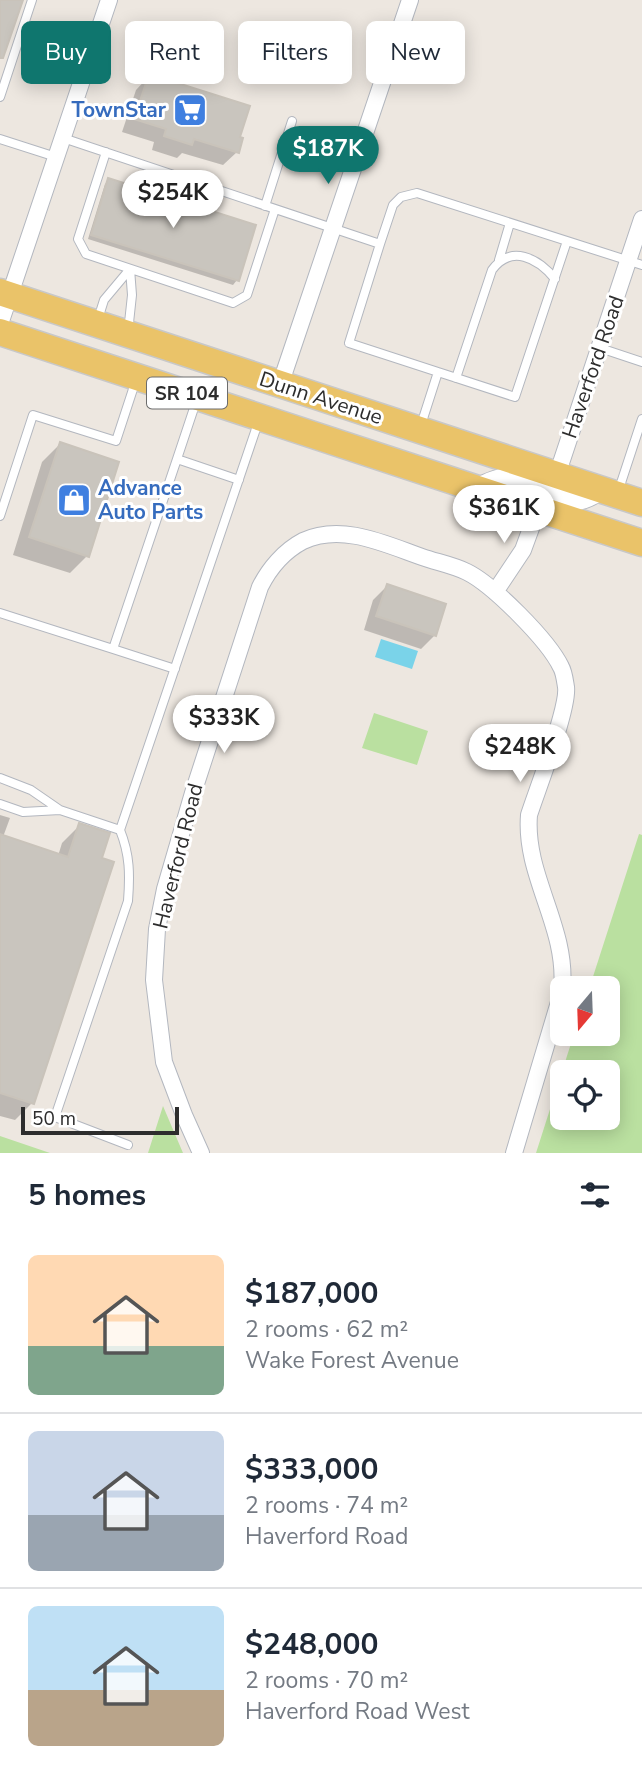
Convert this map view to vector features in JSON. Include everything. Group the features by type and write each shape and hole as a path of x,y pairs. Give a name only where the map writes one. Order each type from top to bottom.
{"main road":[{"name":"Dunn Avenue","path":"6,293 642,503"},
{"name":"Dunn Avenue","path":"0,332 642,543"},
{"path":"479,489 497,481 544,486 552,483 557,475"},
{"path":"538,509 541,500 548,496 573,500 608,492"}],"street":[{"path":"0,324 6,293 18,267 109,0"},
{"path":"280,385 410,0"},
{"name":"Haverford Road","path":"557,475 600,348 635,263 642,219"},
{"path":"495,592 523,550 538,509"},
{"name":"Haverford Road","path":"201,1153 164,1062 154,980 157,929 165,889 193,793 260,587 268,572 284,555 303,541 328,535 360,536 468,572 495,592 545,643 561,667 567,690 563,711 529,815 528,827 531,859 560,942 563,976"},
{"name":"Haverford Road","path":"514,1153 550,1031"}],"lane":[{"path":"0,97 32,0"},
{"path":"265,206 292,121"},
{"path":"63,138 380,244"},
{"path":"0,139 56,157"},
{"path":"106,152 78,239 86,254 130,269 233,303 247,295 275,209"},
{"path":"566,241 515,397 349,343 393,205 401,197 417,192 635,263"},
{"path":"456,378 510,223"},
{"path":"499,260 510,256 524,257 537,262 555,279"},
{"path":"96,324 104,300 130,269"},
{"path":"128,335 132,302 130,269"},
{"path":"600,348 642,362"},
{"path":"419,430 438,372"},
{"path":"0,516 33,415 116,441 137,377"},
{"path":"113,649 197,397"},
{"path":"128,1145 55,1117 128,901 131,872 128,850 120,830 260,417"},
{"path":"608,492 642,419"},
{"path":"177,459 239,480"},
{"path":"0,613 175,669"},
{"path":"0,778 31,790 60,810 120,830"},
{"path":"0,804 23,812 60,810"}],"green space":[{"path":"374,713 428,731 417,765 362,748"},
{"path":"639,834 642,835 642,1153 536,1153 550,1109 550,1130 620,1130 620,1060 566,1060 570,1046 620,1046 620,976 593,976"},
{"path":"163,1106 183,1153 148,1153"},
{"path":"0,1136 50,1153 0,1153"}],"water":[{"path":"381,639 418,651 412,669 375,657"}],"building":[{"path":"0,0 23,0 3,58 0,58"},
{"name":"TownStar","path":"146,84 181,84 250,106 240,137 243,138 239,153 194,139 192,145 164,136 166,129 134,119"},
{"path":"108,178 256,225 239,281 91,235"},
{"name":"Advance Auto Parts","path":"60,442 119,462 89,557 29,537"},
{"path":"387,584 446,604 436,636 376,616"},
{"path":"79,823 110,833 102,858 114,862 34,1104 0,1093 0,834 68,857"}],"place":[{"name":"TownStar","path":"190,110"},
{"name":"Advance Auto Parts","path":"74,500"}]}
